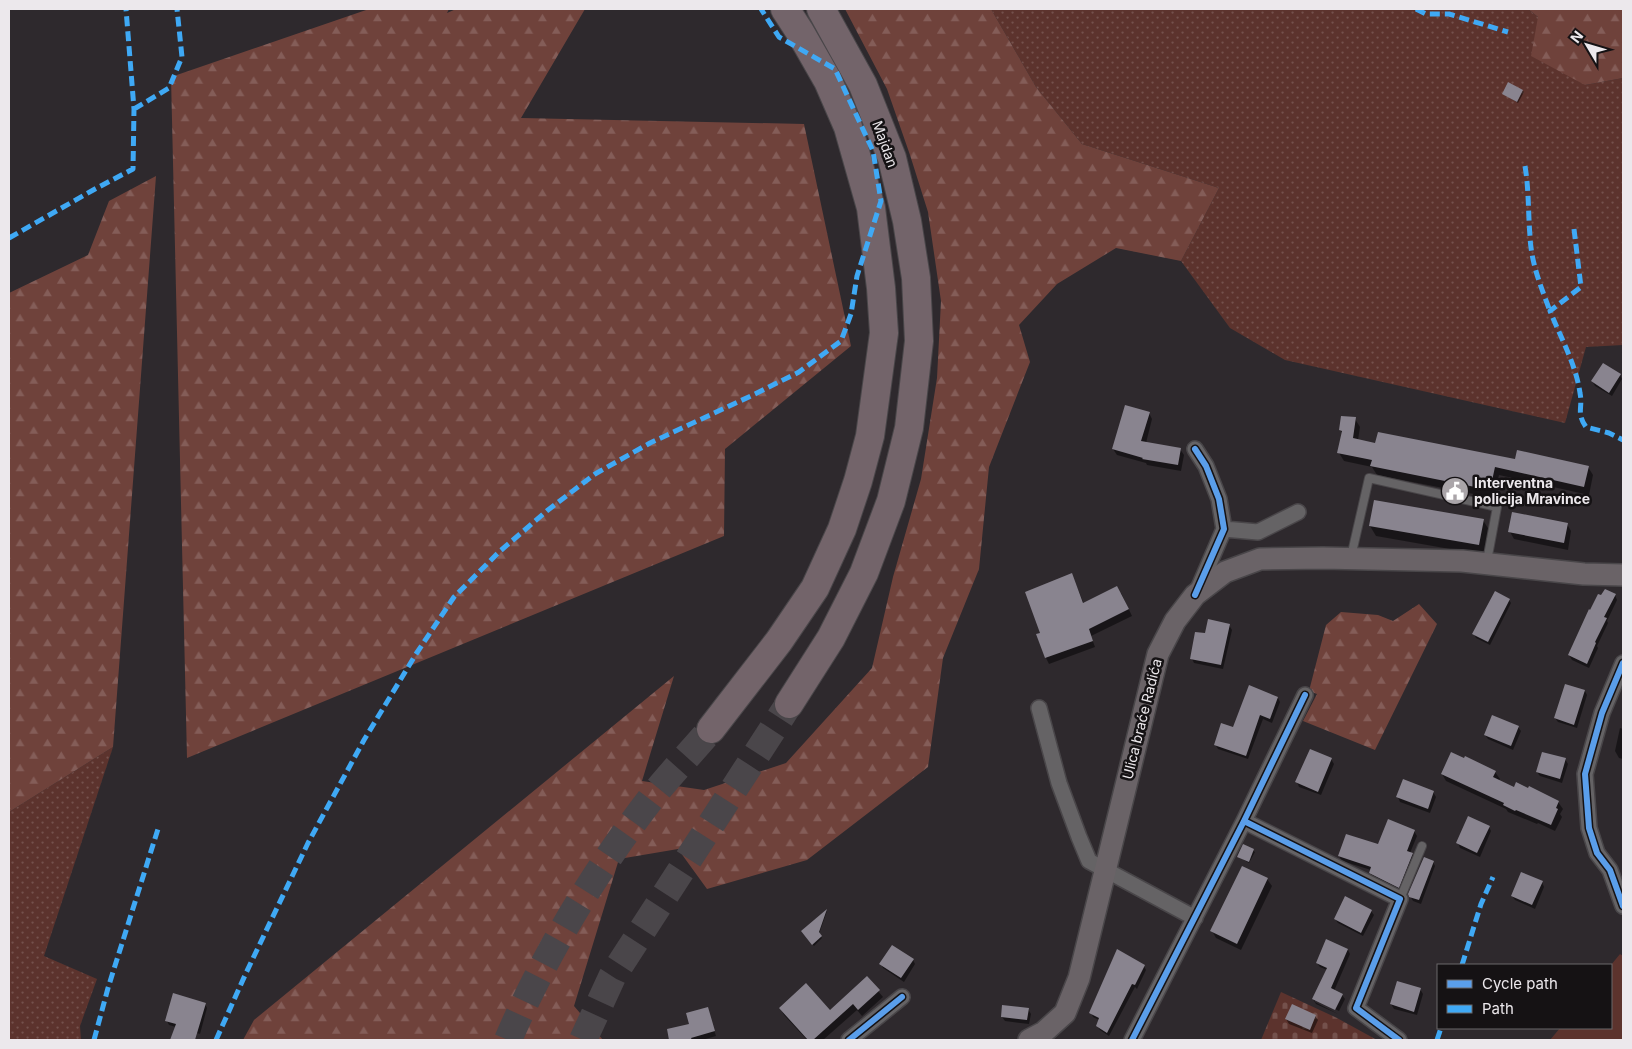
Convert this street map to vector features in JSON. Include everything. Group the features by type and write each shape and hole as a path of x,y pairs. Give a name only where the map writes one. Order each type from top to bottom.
{"highway":[{"path":"711,729 779,641 815,588 842,529 870,436 884,333 881,288 871,208 848,128 828,81 785,9"},
{"name":"Majdan","path":"789,704 831,638 864,573 891,501 909,428 919,342 916,278 907,221 892,158 863,85 824,14"}],"main road":[{"name":"Ulica braće Radića","path":"1030,1040 1044,1032 1065,1013 1079,978 1158,654 1175,621 1195,595 1225,572 1260,559 1462,561 1584,574 1623,575"}],"street":[{"path":"1195,595 1224,529 1219,499 1206,466 1196,449"},
{"path":"1224,529 1258,532 1298,512"},
{"path":"1623,663 1602,713 1585,774 1589,828 1597,853 1610,870 1623,906"},
{"path":"1132,1040 1244,821 1305,695"},
{"path":"1039,708 1059,783 1090,861 1195,918"},
{"path":"1244,821 1400,899 1356,1008 1399,1040"},
{"path":"848,1040 902,997"}],"lane":[{"path":"1350,559 1369,478 1497,507 1486,564"},
{"path":"1400,899 1422,846"}],"green space":[{"path":"369,9 449,9 447,13 456,9 585,9 521,118 804,124 851,346 725,449 724,536 187,758 171,77"},
{"path":"845,9 991,9 1036,87 1082,144 1219,188 1181,261 1116,248 1057,284 1019,325 1030,362 989,467 979,569 943,658 928,767 807,860 707,889 678,849 619,859 574,1006 603,1040 243,1040 254,1020 674,676 642,781 704,790 786,763 872,668 893,577 921,479 937,378 941,301 928,212 910,155 887,89"},
{"path":"991,9 1528,9 1538,17 1585,85 1623,78 1623,345 1586,347 1565,423 1285,360 1230,328 1181,261 1219,188 1082,144 1036,87"},
{"path":"1528,9 1623,9 1623,78 1585,85 1531,56 1538,17"},
{"path":"156,176 113,747 9,812 9,293 88,255 109,201"},
{"path":"1419,604 1437,624 1375,750 1303,721 1317,694 1309,691 1326,625 1341,612 1378,615 1393,621"},
{"path":"113,747 44,956 97,979 80,1026 81,1040 9,1040 9,812"},
{"path":"1620,954 1623,956 1623,1040 1550,1040 1559,1029 1612,1029 1612,964"},
{"path":"1281,992 1337,1018 1377,1040 1261,1040"}],"building":[{"path":"1508,82 1523,90 1517,102 1502,94"},
{"path":"1603,363 1621,374 1609,393 1591,381"},
{"path":"1125,405 1150,412 1141,441 1181,448 1178,465 1142,459 1112,449"},
{"path":"1341,416 1356,417 1353,438 1375,443 1378,432 1515,459 1517,450 1589,466 1584,487 1495,467 1490,490 1370,466 1372,460 1337,453 1342,431 1339,430"},
{"path":"1374,500 1484,519 1479,545 1369,526"},
{"path":"1512,512 1568,523 1564,543 1508,532"},
{"path":"1072,573 1083,603 1117,586 1129,609 1089,629 1093,641 1045,658 1036,634 1040,633 1025,592"},
{"path":"1605,589 1616,594 1604,617 1607,618 1587,664 1568,655 1589,609 1598,594 1601,595"},
{"path":"1495,591 1510,599 1488,642 1472,634"},
{"path":"1208,619 1230,624 1221,665 1190,659 1195,632 1205,633"},
{"path":"1565,684 1585,690 1574,725 1554,718"},
{"path":"1249,685 1278,697 1270,719 1260,715 1246,756 1214,745 1221,723 1233,727"},
{"path":"1492,715 1519,726 1511,746 1484,735"},
{"path":"1310,749 1332,758 1318,792 1295,782"},
{"path":"1451,752 1464,758 1465,756 1496,771 1493,777 1514,787 1516,782 1528,788 1529,786 1559,801 1556,808 1558,809 1551,825 1515,811 1503,805 1504,803 1441,774"},
{"path":"1542,752 1566,758 1560,779 1536,772"},
{"path":"1403,779 1434,791 1428,809 1396,797"},
{"path":"1468,816 1490,826 1477,853 1456,843"},
{"path":"1388,819 1415,830 1407,851 1413,853 1399,888 1369,873 1371,867 1338,856 1346,834 1378,844"},
{"path":"1243,844 1254,849 1249,862 1237,857"},
{"path":"1424,857 1434,861 1419,900 1409,897 1408,894"},
{"path":"1242,866 1268,878 1237,944 1210,931"},
{"path":"1521,872 1543,881 1532,905 1511,896"},
{"path":"1345,896 1372,910 1361,933 1334,919"},
{"path":"827,909 819,932 822,936 812,945 801,931"},
{"path":"1326,939 1348,949 1331,988 1343,994 1335,1010 1312,999 1327,968 1316,963"},
{"path":"892,945 914,959 901,978 879,964"},
{"path":"1117,949 1145,965 1135,985 1132,984 1107,1033 1096,1026 1099,1018 1089,1013"},
{"path":"867,976 880,990 858,1010 853,1004 813,1040 808,1040 779,1008 806,983 830,1010"},
{"path":"1397,981 1421,988 1414,1012 1390,1004"},
{"path":"173,993 206,1003 195,1040 170,1040 176,1024 165,1021"},
{"path":"1292,1004 1316,1015 1310,1030 1285,1019"},
{"path":"1002,1005 1029,1008 1027,1020 1001,1017"},
{"path":"708,1007 715,1031 691,1038 692,1040 669,1040 667,1029 689,1024 686,1013"}],"tunnel":[{"path":"583,1040 612,977 789,704"},
{"path":"508,1040 537,977 571,916 608,857 649,801 711,729"}],"marked path":[{"path":"9,238 133,169 134,109 126,9"},
{"path":"134,109 169,88 182,57 177,9"},
{"path":"216,1040 308,843 364,740 416,654 454,597 499,552 548,510 595,474 650,443 799,372 841,341 851,314 857,276 881,201 873,151 835,69 779,37 761,9"},
{"path":"1416,9 1426,14 1449,14 1508,32"},
{"path":"1525,166 1532,256 1550,311"},
{"path":"1574,229 1581,287 1550,311 1575,372 1581,398 1580,414 1583,422 1586,427 1609,433 1623,440"},
{"path":"94,1040 108,988 158,829"},
{"path":"1462,964 1481,904 1493,877"},
{"path":"1437,1040 1441,1029"}],"cycle path":[{"path":"1195,449 1206,466 1219,499 1224,529 1195,595"},
{"path":"1623,663 1602,713 1585,774 1589,828 1597,853 1610,870 1623,906"},
{"path":"1132,1040 1244,821 1305,695"},
{"path":"1244,821 1400,899 1356,1008 1399,1040"},
{"path":"849,1040 902,997"}],"place":[{"name":"Interventna policija Mravince","path":"1455,491"}]}
